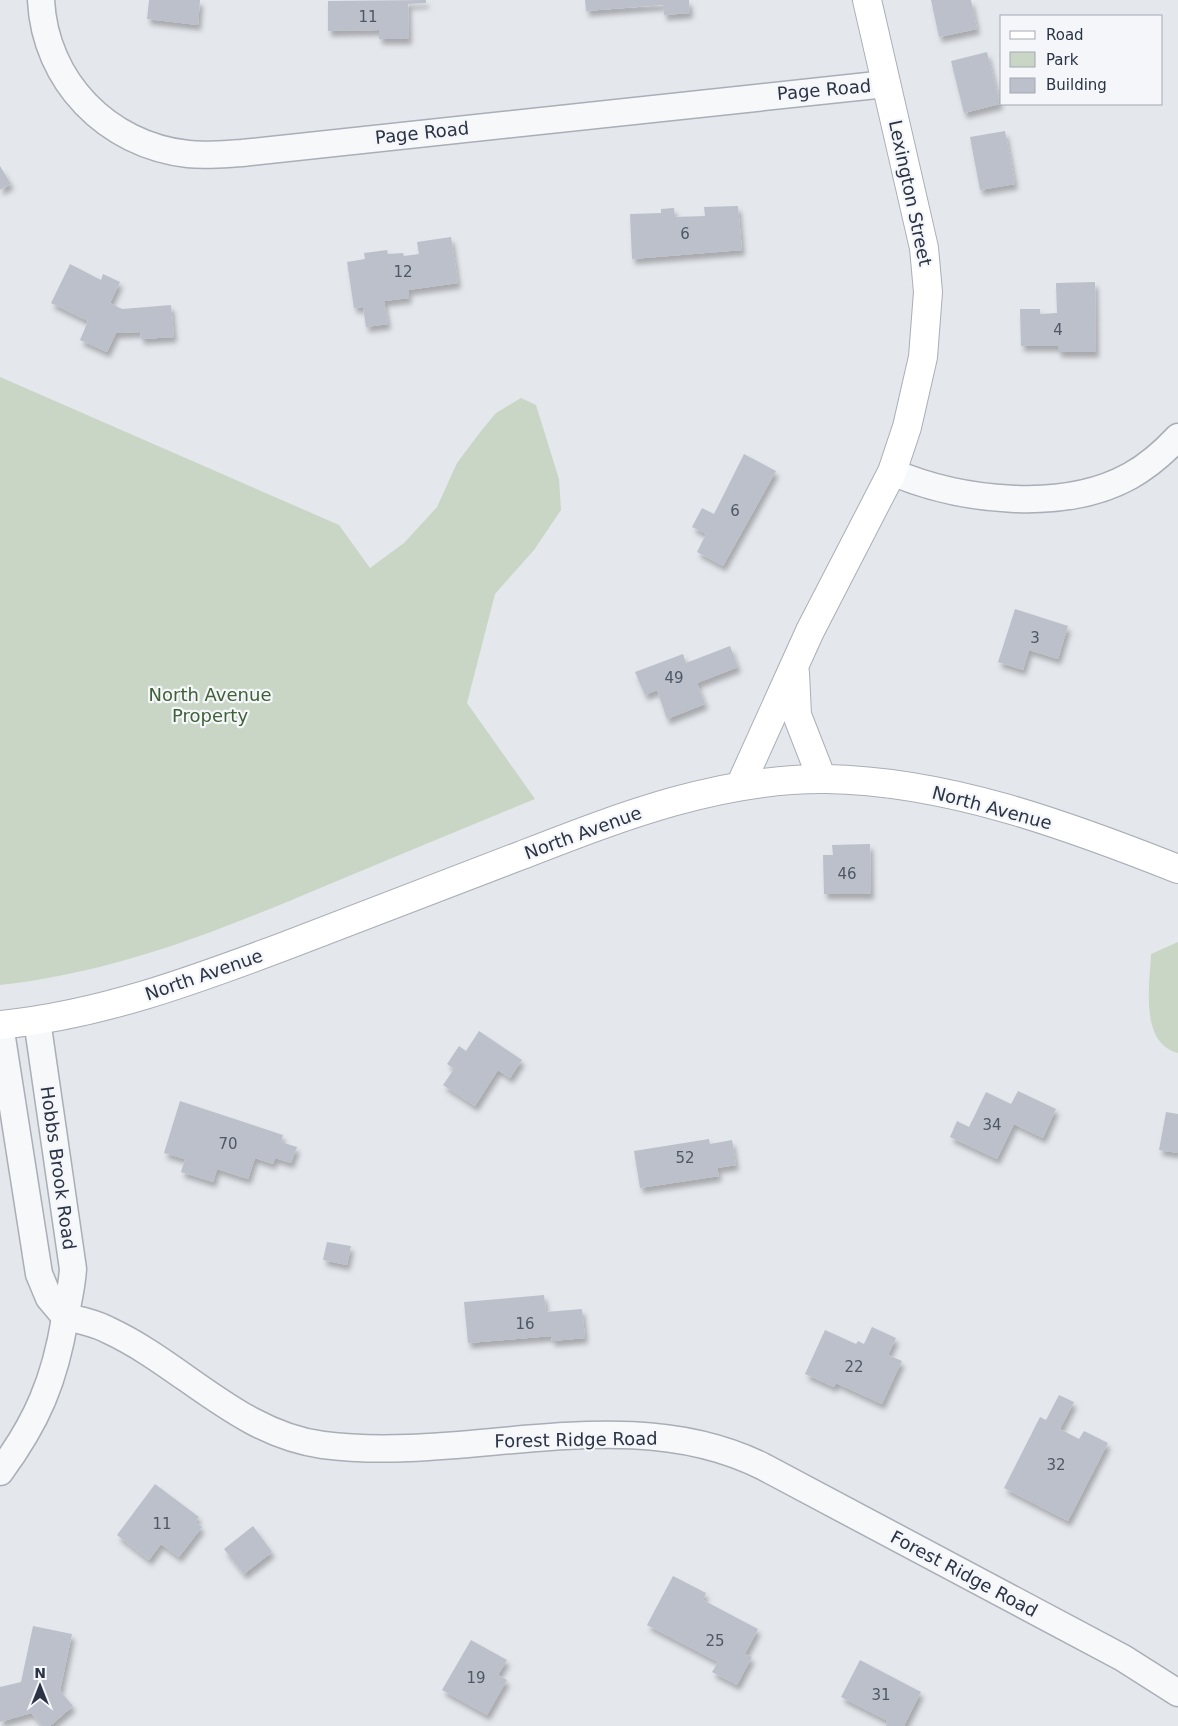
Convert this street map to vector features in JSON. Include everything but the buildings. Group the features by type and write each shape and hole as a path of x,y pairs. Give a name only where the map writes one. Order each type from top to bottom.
{"main road":[{"name":"Lexington Street","path":"740,786 818,614 892,472 907,427 926,341 928,292 921,231 867,0"},
{"name":"Lexington Street","path":"796,661 794,684 797,715 822,779"},
{"name":"North Avenue","path":"0,1025 94,1010 156,992 324,931 612,821 690,796 740,786 822,779 902,786 991,806 1094,837 1178,869"}],"street":[{"name":"Page Road","path":"41,0 47,42 58,68 87,106 113,126 142,141 157,147 189,154 242,153 886,84"},
{"path":"892,472 935,487 968,494 1016,498 1062,496 1097,489 1130,476 1157,457 1178,438"},
{"name":"Hobbs Brook Road","path":"0,1472 19,1446 44,1400 58,1359 65,1317 71,1295 73,1269 37,1020"},
{"name":"Hobbs Brook Road","path":"0,1025 40,1274 49,1298 65,1317"},
{"name":"Forest Ridge Road","path":"65,1317 106,1329 127,1339 214,1398 257,1423 278,1433 321,1445 382,1448 621,1436 676,1439 728,1452 773,1472 1123,1658 1178,1693"}],"green space":[{"name":"North Avenue Property","path":"0,377 339,525 370,568 404,543 437,507 457,463 496,413 521,398 536,405 559,479 561,510 534,550 495,594 467,703 535,799 246,919 166,948 85,970 43,979 0,985"},
{"path":"1178,942 1178,1053 1166,1047 1157,1038 1152,1025 1149,996 1151,954"}]}
